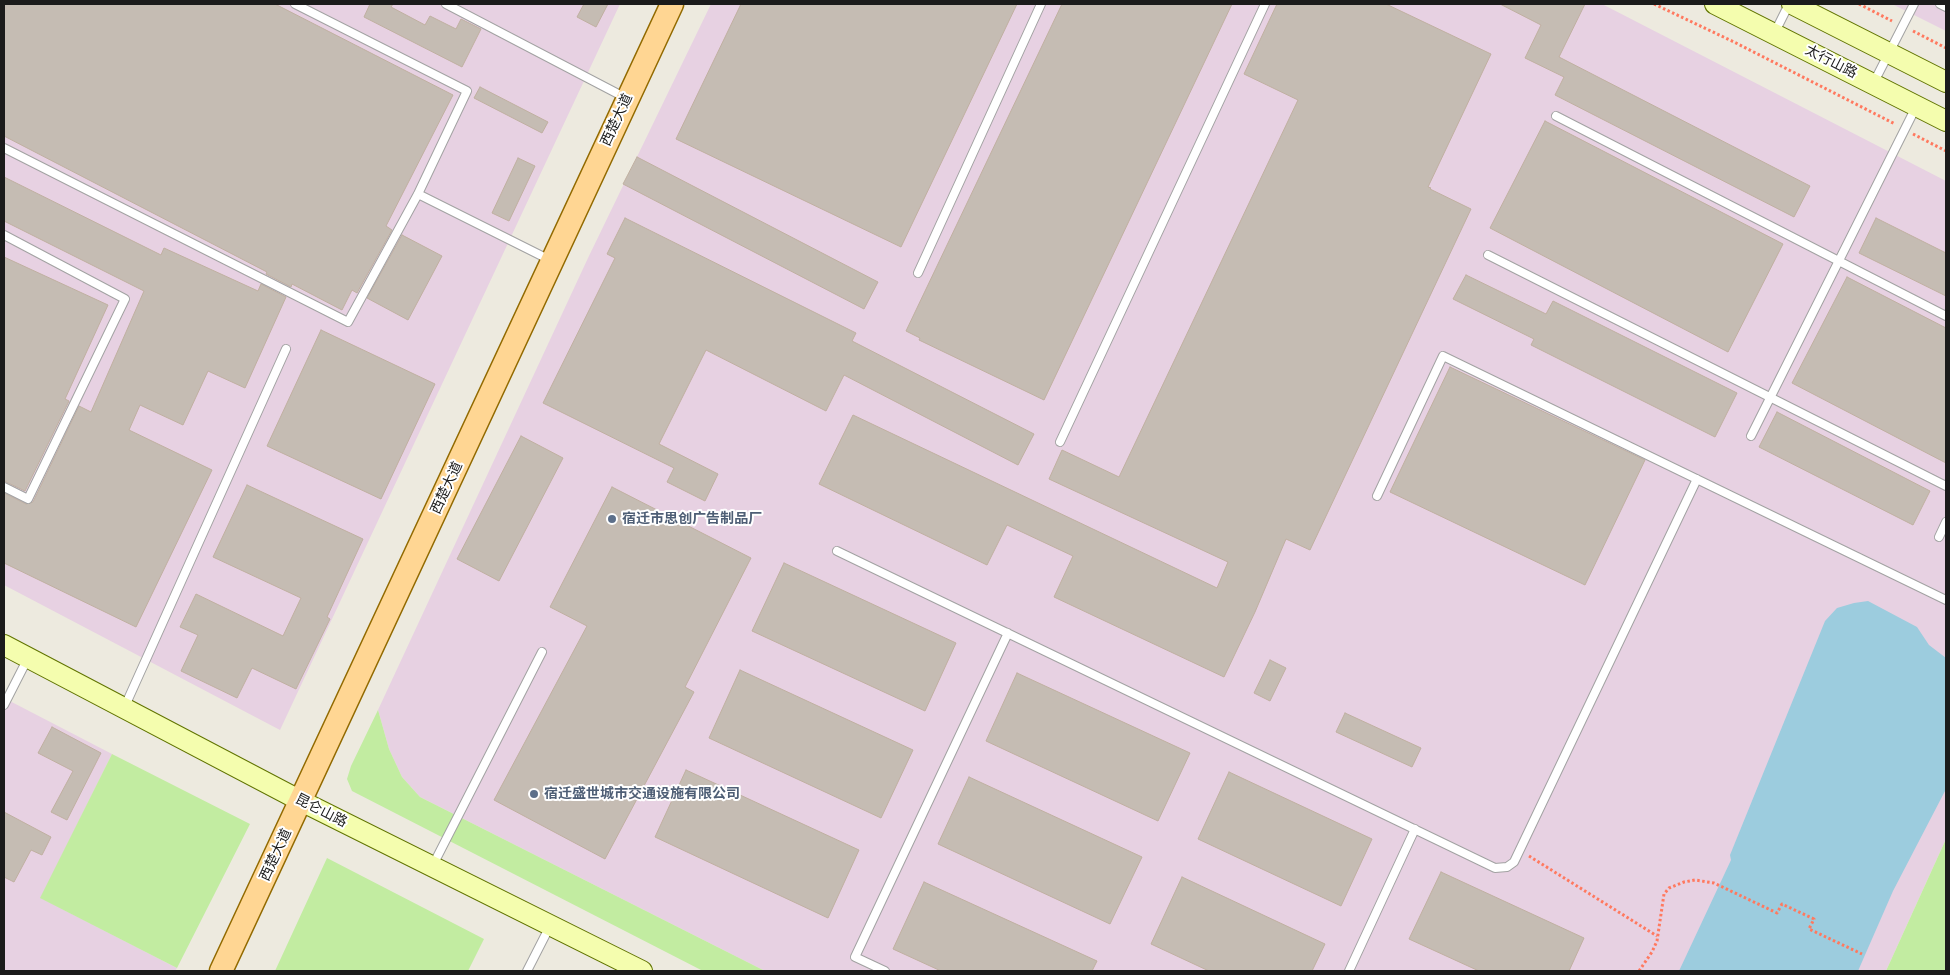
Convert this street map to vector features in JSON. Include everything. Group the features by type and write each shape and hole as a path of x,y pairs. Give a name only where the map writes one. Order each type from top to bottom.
{"main road":[{"name":"西楚大道","path":"221,971 672,4"}],"street":[{"name":"太行山路","path":"1715,4 1946,121"},
{"path":"1790,4 1946,82"},
{"name":"昆仑山路","path":"4,645 301,801 642,971"}],"lane":[{"path":"4,148 348,322 418,194 467,92 295,4"},
{"path":"446,4 628,98"},
{"path":"918,274 1041,4"},
{"path":"1060,442 1265,4"},
{"path":"1774,34 1790,4"},
{"path":"1873,84 1914,4"},
{"path":"1940,4 1946,7"},
{"path":"1752,436 1917,106"},
{"path":"1556,116 1946,316"},
{"path":"418,194 552,261"},
{"path":"4,236 125,299 28,498 4,488"},
{"path":"1488,255 1946,486"},
{"path":"124,708 286,349"},
{"path":"1377,496 1443,356 1946,600"},
{"path":"837,551 1495,868 1507,867 1514,862 1697,479"},
{"path":"1938,537 1946,522"},
{"path":"885,971 855,957 1008,633"},
{"path":"432,866 542,652"},
{"path":"4,705 28,658"},
{"path":"1349,971 1415,830"},
{"path":"527,971 550,926"}],"path":[{"path":"1654,4 1742,46 1946,151"},
{"path":"1519,850 1658,936"},
{"path":"1639,971 1652,952 1658,936 1661,901 1664,894 1668,888 1695,880 1714,883 1777,913 1782,904 1814,919 1809,929 1862,954"}],"shaded area":[{"path":"4,4 620,4 280,730 4,585"},
{"path":"711,4 1602,4 1946,181 1946,839 1886,971 765,971 420,797 402,777 389,749 378,710 588,258"},
{"path":"1892,4 1946,4 1946,31"},
{"path":"4,698 112,754 41,898 177,968 175,971 4,971"}],"green space":[{"path":"378,710 389,749 402,777 420,797 765,971 703,971 352,791 347,779 351,766"},
{"path":"112,754 250,824 177,968 40,898"},
{"path":"1946,839 1946,971 1886,971"},
{"path":"327,858 484,939 468,971 275,971"}],"water":[{"path":"1868,601 1917,627 1929,645 1946,658 1946,784 1945,791 1893,891 1858,971 1679,971 1731,860 1730,855 1825,621 1837,608"}],"building":[{"path":"4,4 275,4 453,95 386,226 392,230 357,293 352,290 342,310 292,284 291,287 266,274 267,272 4,136"},
{"path":"370,4 393,4 391,7 425,25 430,16 456,29 461,19 481,29 462,67 364,17"},
{"path":"584,4 608,4 596,27 577,17"},
{"path":"741,4 1017,4 901,247 676,139"},
{"path":"1062,4 1232,4 1044,400 919,340 920,338 906,331"},
{"path":"1277,4 1386,4 1491,54 1428,187 1471,209 1310,550 1286,539 1255,612 1224,677 1054,597 1073,556 1007,525 987,565 819,484 853,415 1217,588 1228,562 1049,479 1062,450 1119,477 1298,100 1244,74"},
{"path":"1500,4 1585,4 1559,57 1810,186 1794,217 1555,95 1564,77 1525,58 1541,25"},
{"path":"480,87 548,122 542,133 474,98"},
{"path":"1545,121 1783,244 1728,352 1490,228"},
{"path":"637,157 878,282 864,309 623,184"},
{"path":"518,158 535,166 509,221 492,213"},
{"path":"4,177 161,255 164,248 258,291 261,284 286,297 245,388 208,371 183,425 140,405 129,430 212,470 136,627 4,563 4,493 26,504 33,502 79,406 91,412 144,291 4,221"},
{"path":"625,218 856,333 852,341 1034,434 1018,465 844,375 826,411 706,350 659,444 718,474 705,501 667,482 674,468 543,403 615,258 607,254"},
{"path":"1876,218 1946,253 1946,296 1859,253"},
{"path":"402,235 442,256 408,320 367,298"},
{"path":"4,257 108,305 65,399 69,401 25,491 4,481"},
{"path":"1466,275 1546,314 1553,301 1737,393 1715,437 1531,345 1534,339 1453,299"},
{"path":"1847,277 1946,328 1946,463 1792,383"},
{"path":"321,330 435,384 381,499 267,446"},
{"path":"1450,367 1645,460 1585,585 1390,492"},
{"path":"1777,412 1930,491 1913,525 1759,447"},
{"path":"521,436 563,458 499,581 457,559"},
{"path":"247,485 363,539 327,617 330,619 296,689 252,668 237,698 181,671 198,635 180,627 196,594 283,636 301,598 213,557"},
{"path":"612,487 751,558 685,687 694,692 605,859 494,800 587,626 550,607"},
{"path":"784,563 956,643 925,711 752,631"},
{"path":"1270,660 1286,668 1270,701 1254,693"},
{"path":"740,670 913,750 881,818 709,738"},
{"path":"1017,673 1190,753 1158,821 986,741"},
{"path":"1345,713 1421,748 1412,767 1336,732"},
{"path":"52,727 101,753 67,820 51,812 73,771 38,753"},
{"path":"686,770 859,850 828,918 655,837"},
{"path":"1229,772 1372,839 1341,906 1198,839"},
{"path":"969,777 1142,857 1110,924 938,844"},
{"path":"4,812 51,837 42,855 31,850 14,882 4,877"},
{"path":"1441,872 1584,938 1569,971 1479,971 1409,939"},
{"path":"1182,877 1325,944 1312,971 1209,971 1151,944"},
{"path":"924,882 1097,961 1092,971 941,971 893,949"}],"place":[{"name":"宿迁市思创广告制品厂","path":"612,519"},
{"name":"宿迁盛世城市交通设施有限公司","path":"534,794"}]}
